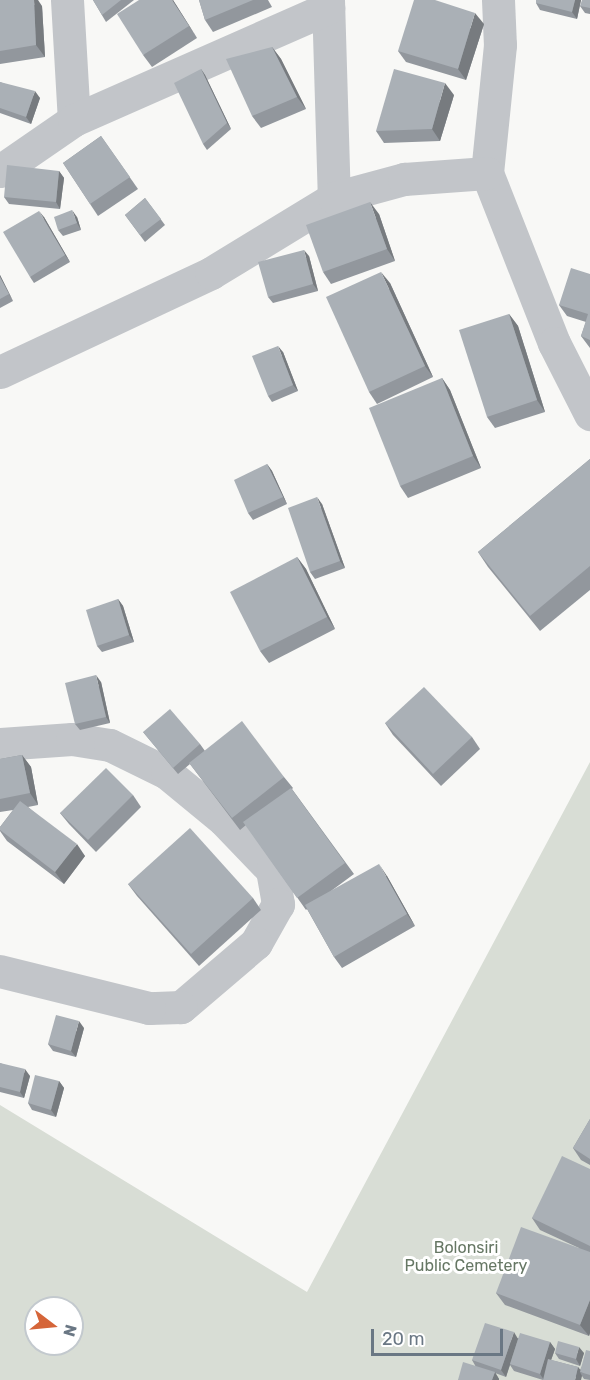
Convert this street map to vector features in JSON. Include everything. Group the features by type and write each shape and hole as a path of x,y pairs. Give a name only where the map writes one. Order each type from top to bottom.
{"street":[{"path":"67,0 74,120"},
{"path":"498,0 500,45 487,172 554,343 590,414"},
{"path":"0,171 74,120 328,4 334,198"},
{"path":"0,372 211,273 334,198 404,179 487,172"},
{"path":"0,744 72,739 110,745 167,773 224,820 272,870 278,904 256,943 181,1007 148,1008 0,971"}],"green space":[{"name":"Bolonsiri Public Cemetery","path":"590,762 590,1380 0,1380 0,1105 307,1292"}],"building":[{"path":"0,0 34,0 36,45 0,51"},
{"path":"93,0 121,0 102,15"},
{"path":"139,0 172,0 189,26 143,55 117,14"},
{"path":"199,0 253,0 205,20"},
{"path":"414,0 435,0 475,13 458,69 398,51"},
{"path":"536,0 575,0 572,12 536,3"},
{"path":"582,0 590,0 590,8 580,6"},
{"path":"272,47 297,97 252,116 226,59"},
{"path":"201,69 227,123 203,144 174,83"},
{"path":"394,69 445,83 432,129 376,131"},
{"path":"0,82 35,91 26,117 0,108"},
{"path":"101,136 130,177 90,204 63,163"},
{"path":"7,165 59,171 56,202 4,197"},
{"path":"145,198 161,219 140,235 125,215"},
{"path":"370,202 387,249 323,272 306,225"},
{"path":"72,210 77,223 58,230 54,217"},
{"path":"39,211 65,255 30,277 3,232"},
{"path":"304,250 313,284 268,297 258,262"},
{"path":"571,268 590,274 590,340 581,336 588,314 559,305"},
{"path":"381,272 425,366 369,392 326,297"},
{"path":"0,277 9,294 0,299"},
{"path":"509,314 537,400 487,417 459,330"},
{"path":"278,346 293,385 268,396 252,356"},
{"path":"442,378 473,456 400,486 369,408"},
{"path":"590,459 590,566 530,616 478,552"},
{"path":"267,464 283,497 248,513 234,480"},
{"path":"317,497 340,561 310,572 288,508"},
{"path":"297,557 327,617 260,651 230,592"},
{"path":"118,599 129,635 97,646 86,610"},
{"path":"96,675 106,717 75,724 65,683"},
{"path":"424,687 472,737 433,774 385,723"},
{"path":"170,709 200,744 173,768 143,732"},
{"path":"242,721 284,777 232,818 189,763"},
{"path":"22,755 30,793 0,799 0,759"},
{"path":"106,768 133,795 88,840 60,813"},
{"path":"291,788 345,863 297,898 243,822"},
{"path":"20,801 77,844 55,872 0,830"},
{"path":"190,828 253,898 191,954 128,884"},
{"path":"379,864 407,914 334,957 305,905"},
{"path":"56,1015 79,1021 71,1051 48,1044"},
{"path":"0,1063 25,1069 20,1092 0,1087"},
{"path":"35,1075 59,1081 51,1110 28,1103"},
{"path":"590,1119 590,1159 573,1148"},
{"path":"562,1156 590,1169 590,1246 532,1218"},
{"path":"521,1227 590,1252 590,1300 580,1325 496,1293"},
{"path":"485,1323 514,1332 501,1370 472,1360"},
{"path":"520,1333 550,1342 540,1374 510,1364"},
{"path":"558,1341 579,1347 576,1359 555,1353"},
{"path":"586,1350 590,1351 590,1375 580,1372"},
{"path":"548,1359 578,1367 575,1380 543,1380"},
{"path":"463,1362 495,1372 492,1380 458,1380"}]}
